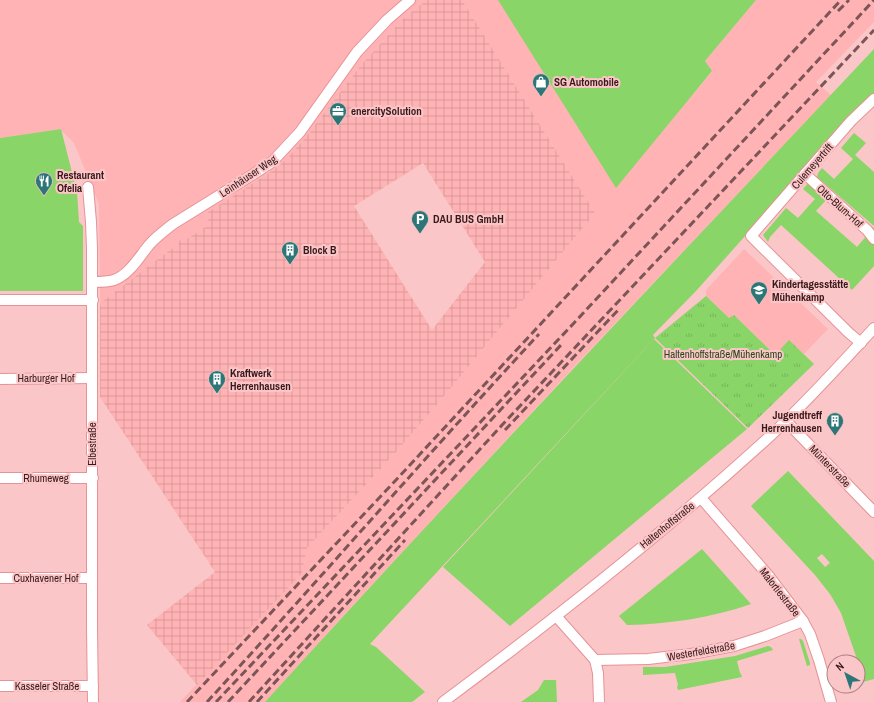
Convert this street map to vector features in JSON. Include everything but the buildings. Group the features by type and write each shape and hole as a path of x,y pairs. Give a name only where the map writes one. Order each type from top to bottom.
{"street":[{"name":"Leinhäuser Weg","path":"92,282 113,281 120,277 127,272 150,244 172,224 272,162 300,132 357,52 387,20 410,0"},
{"name":"Culemeyertrift","path":"861,343 751,236 851,121 874,99"},
{"name":"Otto-Blum-Hof","path":"805,174 867,230 874,239"},
{"name":"Elbestraße","path":"88,187 92,229 93,300 93,702"},
{"path":"0,300 93,300"},
{"name":"Haltenhoffstraße","path":"443,702 556,616 701,498 824,382 874,328"},
{"name":"Harburger Hof","path":"0,379 92,378"},
{"name":"Münterstraße","path":"785,420 874,512"},
{"name":"Rhumeweg","path":"0,478 93,478"},
{"name":"Malortiestraße","path":"701,498 768,575 804,621 819,660 832,702"},
{"name":"Cuxhavener Hof","path":"0,578 92,578"},
{"path":"556,616 595,660 598,673 599,702"},
{"name":"Westerfeldstraße","path":"595,660 648,659 690,654 740,644 804,621"},
{"name":"Kasseler Straße","path":"0,686 93,686"}],"shaded area":[{"path":"0,0 427,0 405,17 361,65 309,133 286,160 269,173 205,214 210,224 185,240 178,242 179,244 103,301 100,307 99,204 74,143 60,129 0,138"},
{"path":"427,0 462,0 595,213 397,451 307,548 302,573 197,685 147,625 215,572 100,397 100,306 103,301 179,244 178,242 184,238 185,240 210,224 205,214 269,173 286,160 309,133 361,65 405,17","holes":["423,163 485,262 432,330 354,206"]},
{"path":"462,0 498,0 695,92 712,72 705,61 756,0 874,0 874,22 816,82 831,95 570,371 265,702 180,702 302,573 307,548 397,451 595,213"},
{"name":"Kindertagesstätte Mühenkamp","path":"744,249 828,329 804,354 789,341 775,355 734,315 730,319 706,296 706,290"}],"green space":[{"path":"498,0 756,0 705,61 712,71 616,188"},
{"path":"874,49 874,99 803,171 696,291 653,335 655,338 370,644 376,647 425,692 412,702 265,702 644,293"},
{"path":"61,129 77,192 79,222 83,226 83,291 0,291 0,138"},
{"path":"854,133 866,143 855,155 874,172 874,226 817,177 822,168 834,179 853,159 841,148"},
{"path":"809,182 824,196 823,198 826,200 816,211 857,247 874,227 874,266 852,290 781,225 770,237 768,242 763,235 786,208 798,218 815,199 803,189"},
{"name":"Haltenhoffstraße/Mühenkamp","path":"706,296 729,318 734,315 775,355 789,340 814,364 748,428 655,338"},
{"path":"654,339 747,429 510,626 443,567"},
{"path":"788,471 874,561 874,679 866,681 866,654 855,654 841,613 830,594 815,575 751,506","holes":["822,554 830,563 825,567 817,558"]},
{"path":"702,549 751,604 705,617 627,625 619,616"},
{"path":"799,639 803,641 810,665 807,666"},
{"path":"768,646 773,650 737,661 742,677 678,690 675,673 643,675 643,667 665,667 735,656"},
{"path":"544,680 556,680 557,702 521,702 538,690"}],"railway":[{"path":"187,702 396,480 841,0"},
{"path":"838,11 849,0"},
{"path":"216,702 574,323 874,0"},
{"path":"249,702 503,424 874,30"},
{"path":"505,430 620,308"},
{"path":"207,702 539,334"},
{"path":"228,702 561,345"},
{"path":"257,702 405,540"}],"place":[{"name":"SG Automobile","path":"541,97"},
{"name":"enercitySolution","path":"338,126"},
{"name":"Restaurant Ofelia","path":"44,196"},
{"name":"DAU BUS GmbH","path":"420,234"},
{"name":"Block B","path":"290,265"},
{"name":"Kindertagesstätte Mühenkamp","path":"759,305"},
{"name":"Kraftwerk Herrenhausen","path":"217,394"},
{"name":"Jugendtreff Herrenhausen","path":"835,436"}]}
